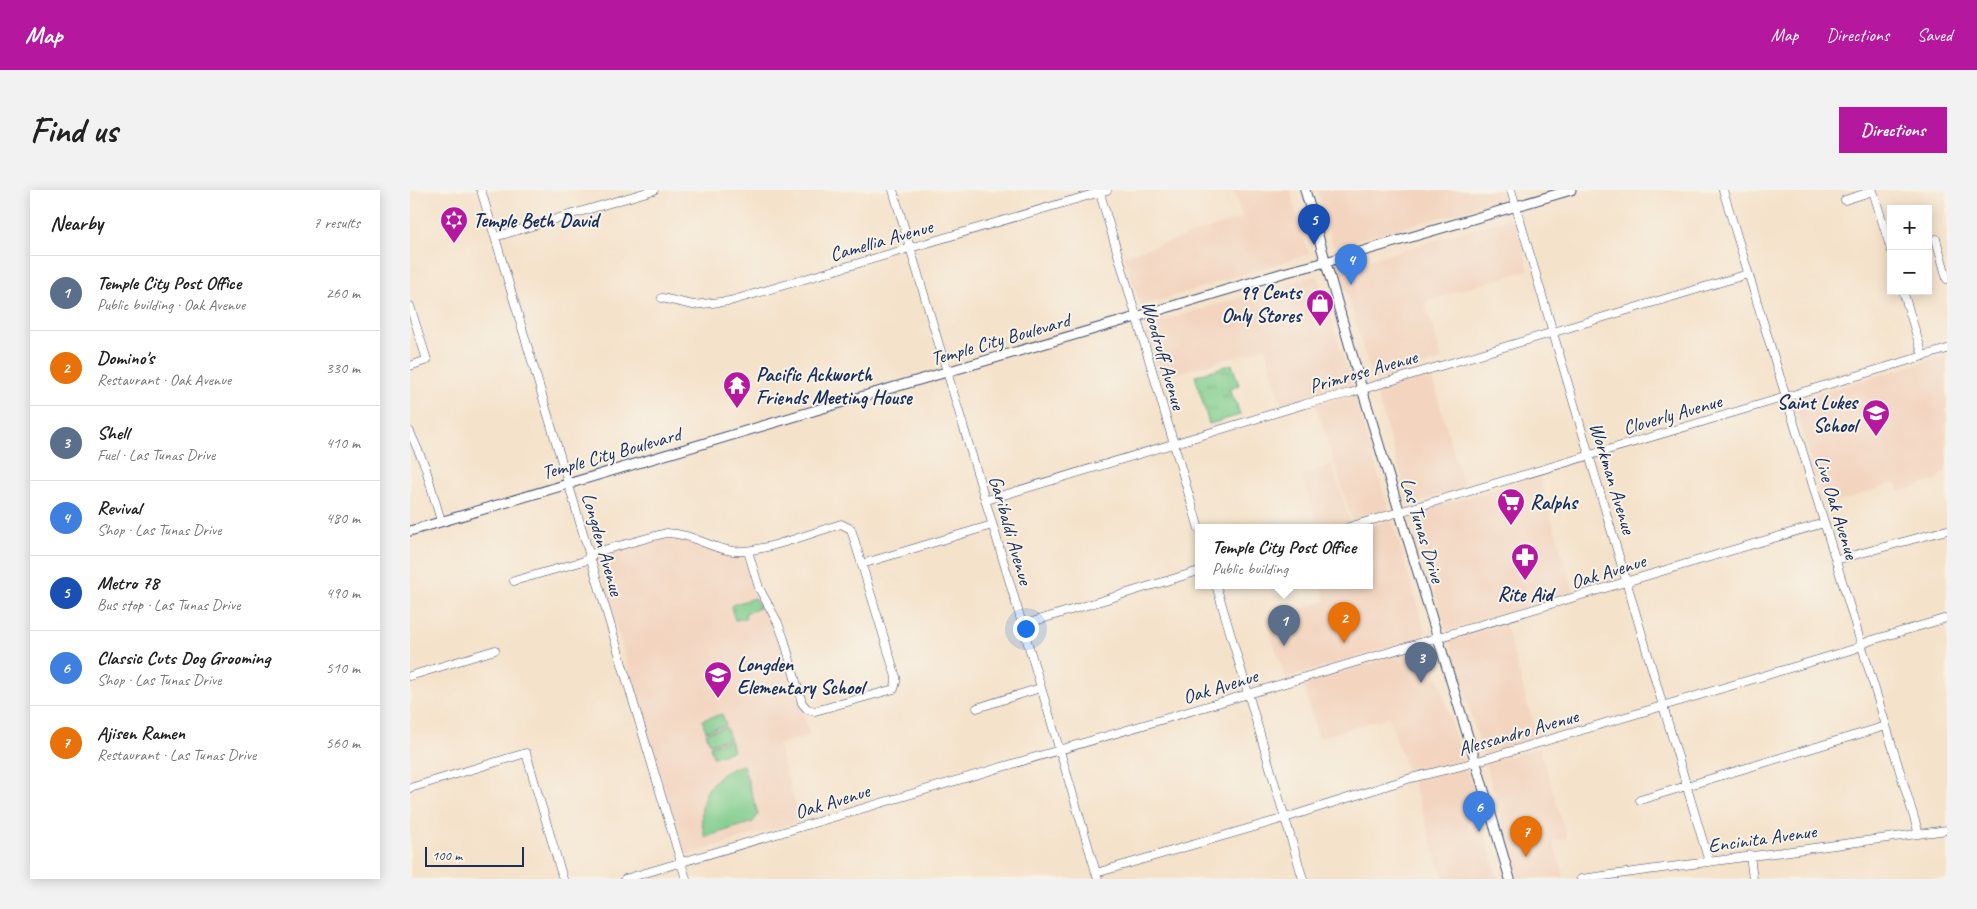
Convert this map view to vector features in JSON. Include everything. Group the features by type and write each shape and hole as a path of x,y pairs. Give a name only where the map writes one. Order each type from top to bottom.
{"main road":[{"name":"Las Tunas Drive","path":"1305,190 1362,389 1476,761 1510,879"},
{"name":"Temple City Boulevard","path":"410,531 1283,273 1571,190"}],"street":[{"name":"Longden Avenue","path":"481,190 686,879"},
{"path":"495,237 654,190"},
{"name":"Garibaldi Avenue","path":"893,190 1097,876"},
{"name":"Workman Avenue","path":"1511,190 1709,862"},
{"name":"Live Oak Avenue","path":"1723,190 1919,834"},
{"name":"Camellia Avenue","path":"662,298 693,305 710,305 730,301 1102,191"},
{"name":"Woodruff Avenue","path":"1102,191 1136,317 1198,524"},
{"path":"1845,200 1873,191 1887,237"},
{"path":"1936,239 1947,279"},
{"name":"Primrose Avenue","path":"986,500 1174,445 1314,401 1362,389 1748,274"},
{"path":"1904,295 1923,356"},
{"path":"410,306 427,360 410,366"},
{"name":"Cloverly Avenue","path":"1359,524 1947,349"},
{"path":"410,432 425,466 441,522"},
{"name":"Oak Avenue","path":"625,879 1824,523"},
{"path":"514,581 584,561 596,552 666,533 690,536 729,551 748,551 841,524 846,525 851,529 862,564 896,677 895,687 891,691 815,711 807,709 802,703 784,639 778,623 759,588 748,551"},
{"path":"862,564 992,525"},
{"path":"1836,560 1947,530"},
{"path":"1022,625 1195,572"},
{"path":"1217,589 1304,879"},
{"name":"Alessandro Avenue","path":"1097,876 1285,818 1362,792 1476,761 1663,706 1947,618"},
{"path":"410,676 495,650"},
{"path":"977,708 1040,688"},
{"path":"1640,800 1886,726"},
{"path":"410,788 526,753 563,879"},
{"name":"Encinita Avenue","path":"1581,879 1947,830"},
{"path":"1750,855 1753,879"}],"shaded area":[{"path":"1234,190 1290,190 1309,254 1141,306 1124,256 1242,218"},
{"path":"1317,190 1505,190 1506,193 1502,201 1333,246"},
{"path":"1507,219 1512,220 1515,224 1529,270 1425,301 1442,360 1375,380 1372,379 1341,272 1346,267"},
{"path":"1315,276 1319,279 1352,385 1350,388 1283,409 1265,348 1161,378 1146,332 1150,324"},
{"name":"Saint Lukes School","path":"1947,355 1947,468 1938,479 1900,492 1896,482 1825,507 1795,407 1797,400"},
{"path":"1431,374 1464,488 1411,504 1409,503 1376,392"},
{"path":"1355,398 1388,508 1386,511 1353,523 1315,402"},
{"path":"1332,465 1350,523 1317,524 1302,474"},
{"path":"1539,476 1574,593 1448,630 1446,629 1412,515"},
{"path":"1389,520 1393,523 1426,634 1285,678 1266,618 1326,601 1322,589 1373,589 1373,525"},
{"name":"Longden Elementary School","path":"670,538 688,540 725,554 741,556 746,561 756,591 775,624 810,735 778,745 800,821 689,854 684,853 682,849 597,562 601,555"},
{"path":"1505,623 1537,737 1484,753 1482,752 1450,642"},
{"path":"1427,647 1430,649 1462,758 1461,760 1409,777 1389,717 1318,738 1303,684"},
{"path":"1540,748 1567,838 1553,841 1564,877 1519,879 1486,765 1487,763"},
{"path":"1467,770 1498,879 1443,879 1412,779"}],"green space":[{"path":"1232,364 1239,385 1229,390 1236,402 1240,415 1209,424 1195,376"},
{"path":"754,598 759,605 758,609 745,613 746,617 744,619 735,620 731,608 732,605"},
{"path":"722,714 726,725 706,731 702,720"},
{"path":"726,727 730,738 710,744 706,733"},
{"path":"730,740 733,751 713,757 710,746"},
{"path":"743,765 758,814 753,822 705,837 702,812 703,801 707,792 720,776"}],"place":[{"name":"Temple Beth David","path":"454,244"},
{"name":"Metro 78","path":"1314,245"},
{"name":"Revival","path":"1351,285"},
{"name":"99 Cents Only Stores","path":"1320,327"},
{"name":"Pacific Ackworth Friends Meeting House","path":"737,409"},
{"name":"Saint Lukes School","path":"1876,437"},
{"name":"Ralphs","path":"1511,526"},
{"name":"Rite Aid","path":"1525,581"},
{"name":"Domino's","path":"1344,643"},
{"name":"Temple City Post Office","path":"1284,646"},
{"name":"Shell","path":"1421,683"},
{"name":"Longden Elementary School","path":"718,699"},
{"name":"Classic Cuts Dog Grooming","path":"1479,832"},
{"name":"Ajisen Ramen","path":"1526,857"}]}
